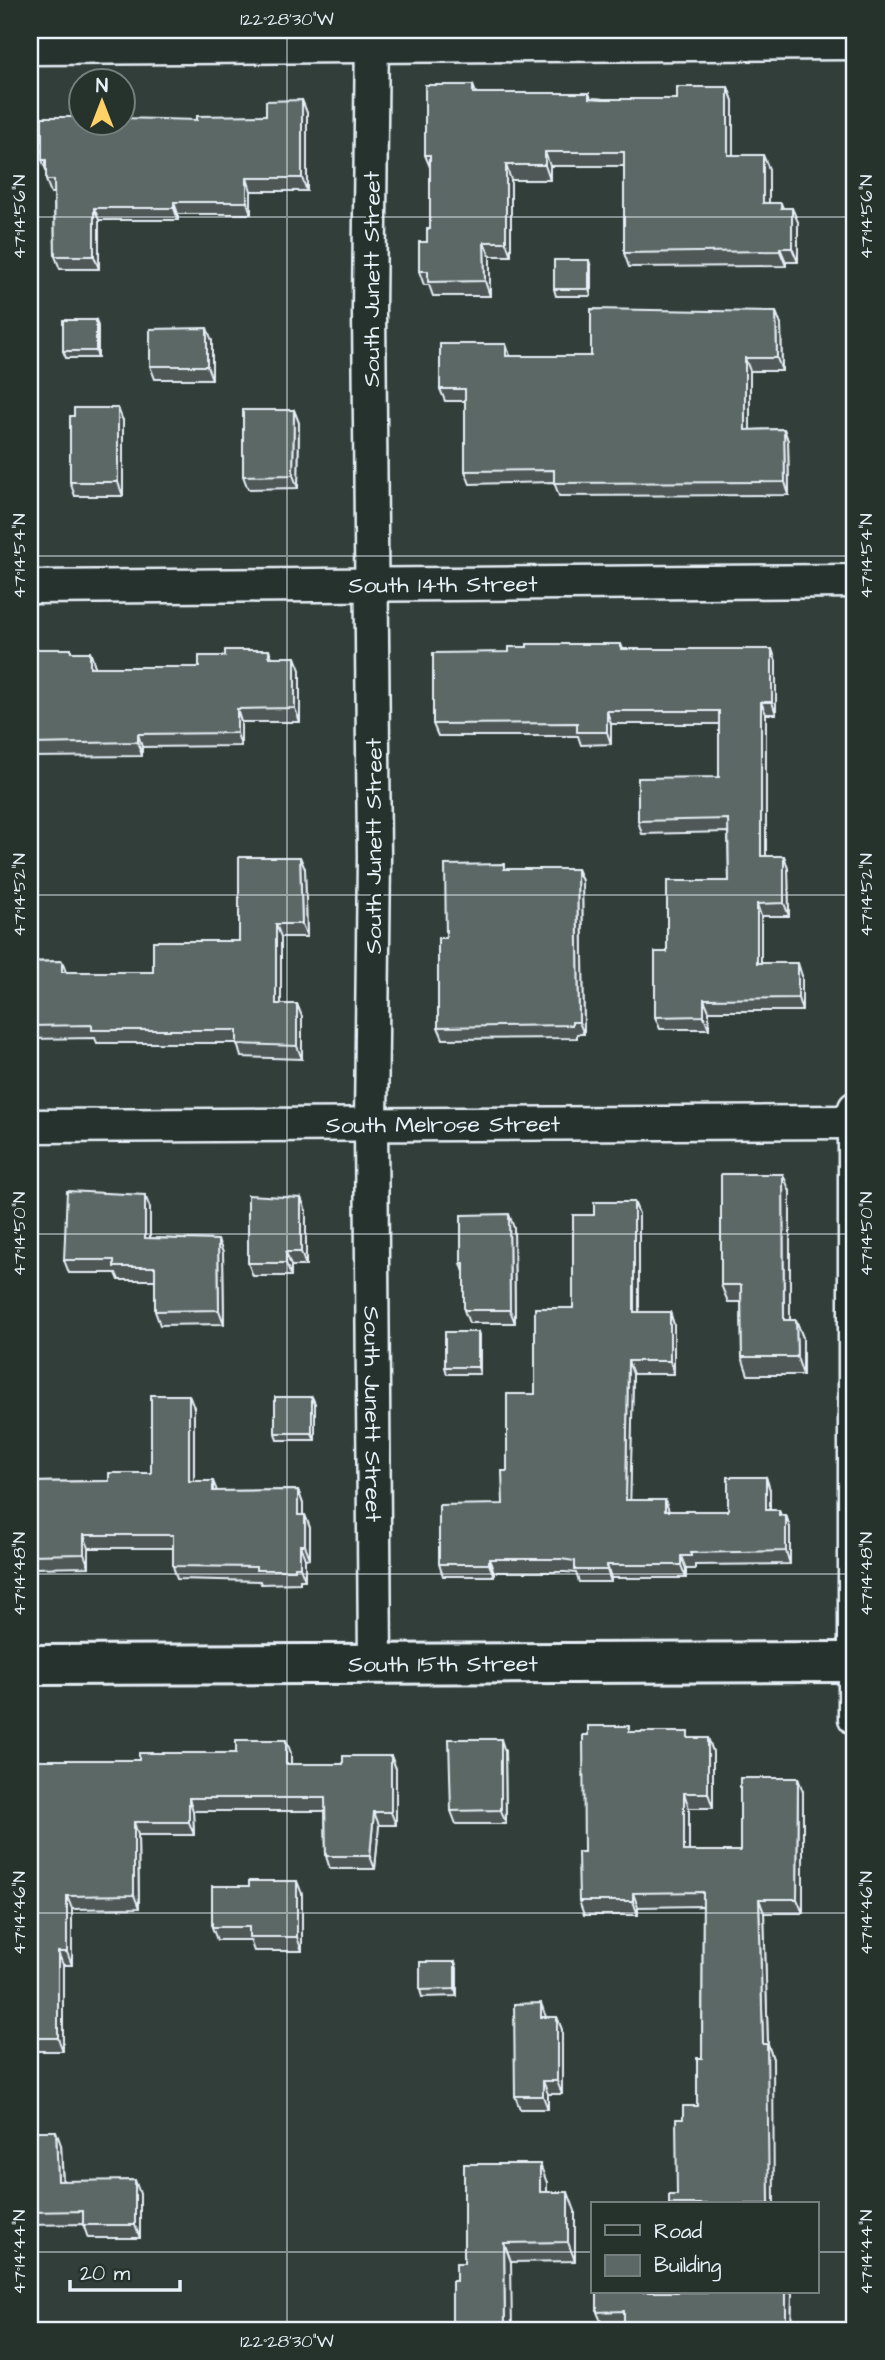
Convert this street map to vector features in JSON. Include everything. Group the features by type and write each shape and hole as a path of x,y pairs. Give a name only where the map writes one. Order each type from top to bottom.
{"street":[{"path":"30,48 372,38 855,43"},
{"name":"South Junett Street","path":"372,38 369,312 373,585 371,1124 375,1663"},
{"name":"South 14th Street","path":"30,587 855,581"},
{"path":"855,1108 855,1718"},
{"name":"South Melrose Street","path":"30,1126 855,1122"},
{"name":"South 15th Street","path":"30,1665 855,1662"}],"building":[{"path":"425,85 473,85 473,93 589,93 589,98 603,99 677,99 677,87 728,87 728,155 763,155 763,203 781,203 781,208 792,208 792,248 780,248 780,251 624,253 624,152 545,152 545,165 506,165 506,242 484,242 485,281 428,282 428,271 419,271 419,242 427,242 427,229 430,229 430,155 425,155"},
{"path":"302,100 302,178 247,178 247,202 174,202 174,208 94,208 94,256 55,256 54,180 46,180 46,160 42,160 42,117 66,117 66,136 136,136 136,118 197,120 197,116 266,115 266,101"},
{"path":"554,260 589,260 589,289 554,289"},
{"path":"591,309 776,312 777,358 745,358 745,430 784,429 785,482 554,483 554,470 465,471 465,389 440,389 440,344 506,344 506,356 591,356"},
{"path":"63,320 96,320 96,351 63,351"},
{"path":"207,328 207,366 150,366 150,329"},
{"path":"74,408 118,408 118,482 70,482 70,416 74,416"},
{"path":"243,410 294,410 293,475 243,476"},
{"path":"527,644 621,644 621,649 772,649 772,702 761,702 761,856 784,856 784,903 757,904 757,963 798,963 798,998 704,999 704,1016 655,1017 655,952 667,952 667,881 729,881 728,819 638,821 638,778 719,777 719,711 607,711 607,732 577,732 577,723 433,724 433,653 509,652 509,647 527,647"},
{"path":"30,649 90,652 90,667 199,667 199,656 225,656 225,650 269,650 269,657 295,657 295,708 237,709 237,733 138,734 138,742 30,744"},
{"path":"239,857 300,857 302,924 276,924 276,1004 297,1004 297,1046 237,1044 237,1030 92,1030 92,1025 30,1026 30,962 62,961 62,972 153,972 153,941 239,941"},
{"path":"504,864 504,869 577,869 579,1022 572,1022 572,1025 438,1027 438,938 446,938 445,865"},
{"path":"721,1174 783,1174 784,1320 796,1320 797,1357 742,1357 741,1285 721,1285"},
{"path":"67,1191 145,1195 145,1238 218,1240 219,1310 155,1311 155,1267 114,1267 114,1260 64,1260"},
{"path":"248,1195 301,1198 301,1252 286,1252 286,1263 248,1263"},
{"path":"594,1202 634,1202 634,1312 670,1312 670,1361 628,1361 626,1500 665,1500 665,1511 728,1511 728,1477 766,1477 766,1510 779,1510 779,1515 786,1515 786,1551 691,1553 691,1556 681,1556 681,1565 607,1565 607,1570 575,1570 575,1561 561,1559 489,1559 489,1564 439,1564 439,1505 503,1504 502,1471 507,1471 507,1394 535,1394 535,1308 573,1308 573,1215 594,1215"},
{"path":"509,1214 510,1310 464,1310 461,1215"},
{"path":"445,1332 478,1332 478,1367 445,1367"},
{"path":"151,1395 189,1395 189,1481 213,1481 213,1491 298,1490 298,1515 305,1515 305,1545 300,1545 300,1567 295,1567 295,1570 256,1570 256,1567 173,1566 173,1535 84,1535 84,1554 30,1555 30,1482 109,1481 109,1473 151,1473"},
{"path":"275,1397 312,1397 312,1433 275,1433"},
{"path":"588,1726 629,1726 629,1732 688,1732 688,1738 708,1738 708,1793 684,1793 684,1851 740,1851 740,1778 798,1778 797,1899 759,1899 763,2044 767,2044 769,2202 669,2202 669,2195 677,2195 676,2119 683,2119 683,2106 697,2106 697,2058 702,2058 703,1892 633,1893 633,1901 579,1901 578,1852 584,1852 583,1735 588,1735"},
{"path":"449,1739 501,1739 501,1810 451,1811"},
{"path":"236,1740 286,1740 286,1764 343,1764 343,1756 391,1756 391,1812 374,1812 370,1856 326,1856 325,1798 189,1798 189,1822 134,1822 134,1895 67,1896 67,1952 58,1952 58,2038 30,2038 30,1760 139,1760 139,1753 236,1753"},
{"path":"249,1881 297,1881 297,1937 249,1937 249,1927 212,1927 212,1886 249,1886"},
{"path":"420,1962 455,1962 455,1989 420,1990"},
{"path":"541,2003 541,2017 557,2017 557,2081 543,2081 543,2096 515,2096 514,2004"},
{"path":"30,2131 56,2131 58,2181 135,2180 135,2225 83,2225 83,2211 30,2212"},
{"path":"464,2164 540,2164 540,2192 568,2192 568,2242 504,2243 505,2330 452,2330 452,2281 456,2281 456,2263 464,2263"},
{"path":"597,2294 786,2294 786,2330 730,2330 730,2325 624,2325 624,2311 597,2312"}]}
